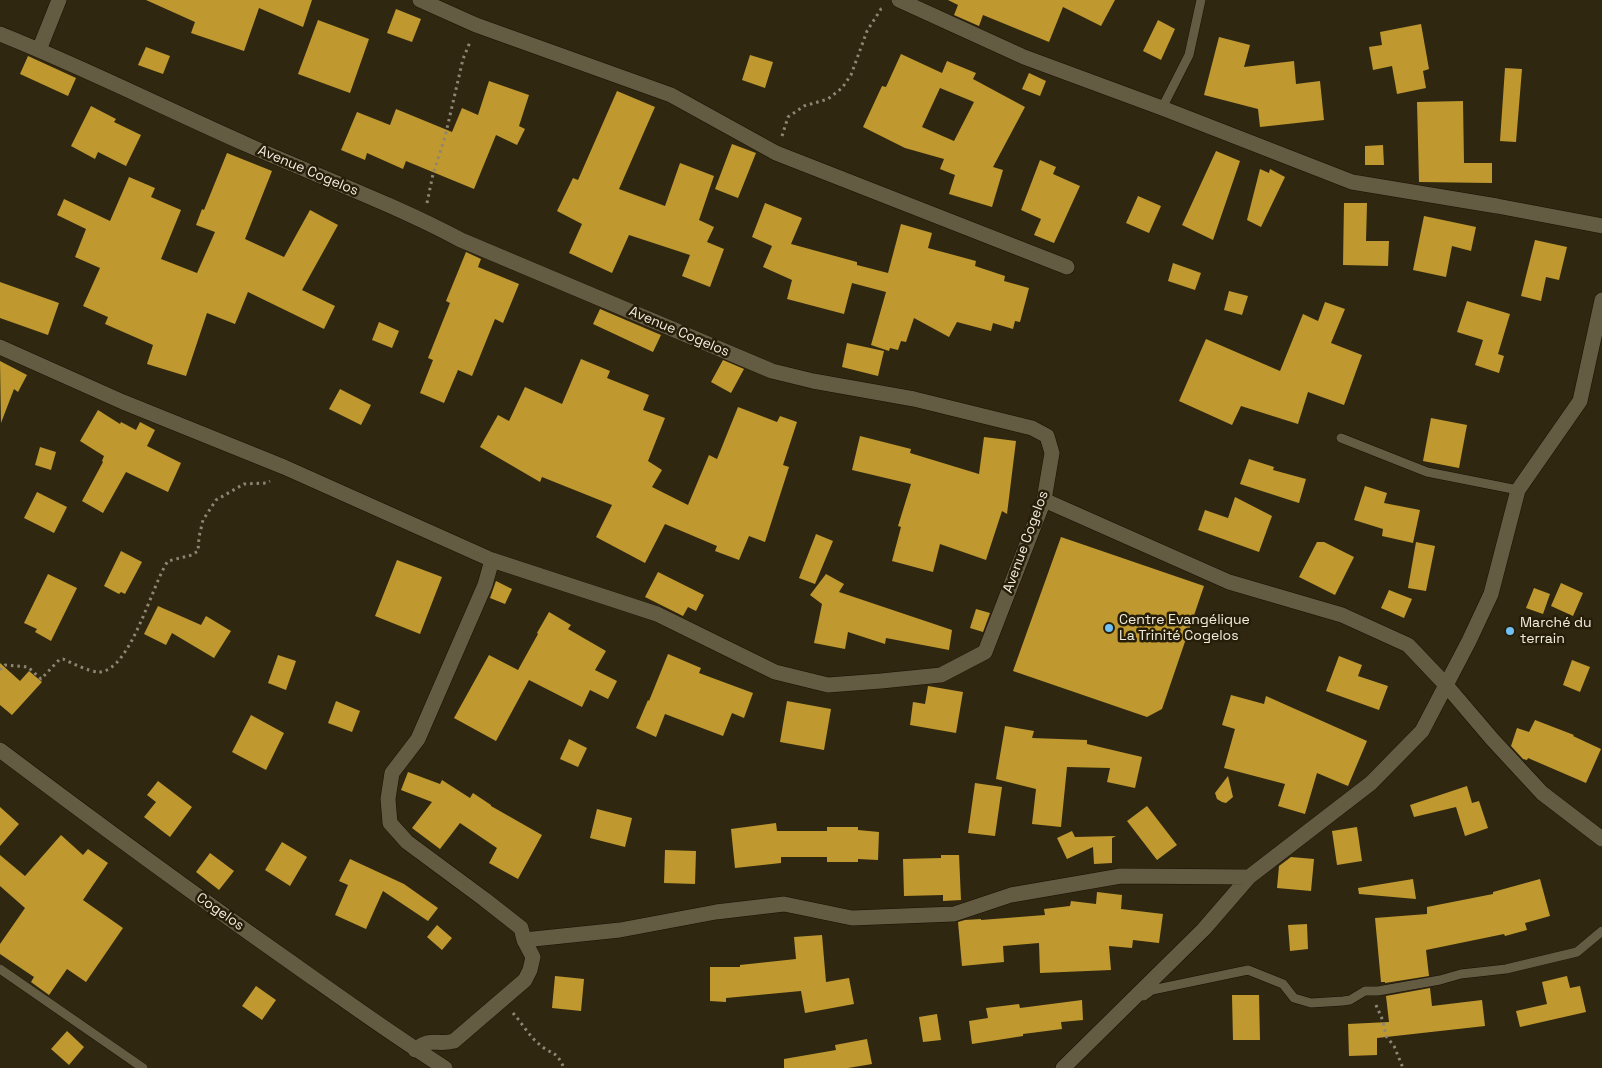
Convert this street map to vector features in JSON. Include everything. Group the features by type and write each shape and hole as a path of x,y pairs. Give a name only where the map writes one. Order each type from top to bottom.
{"street":[{"path":"39,50 58,0"},
{"path":"420,0 476,25 671,95 776,153 1067,267"},
{"path":"894,2 1024,58 1162,108 1352,182 1602,226"},
{"name":"Avenue Cogelos","path":"0,34 250,146 424,220 461,240 772,371 813,381 914,399 1032,428 1047,436 1052,454 1044,500 985,652 941,676 828,685 775,672 657,614 492,560 284,467 132,405 0,347"},
{"path":"1063,1068 1204,929 1249,877 1371,783 1422,730 1469,641 1491,594 1518,490 1580,402 1602,300"},
{"path":"1044,500 1229,582 1342,615 1408,645 1446,685 1492,740 1542,792 1602,839"},
{"path":"415,1050 423,1043 429,1041 454,1041 525,980 533,957 524,940 521,928 407,842 390,823 388,799 392,773 418,739 485,586 492,560"},
{"name":"Cogelos","path":"0,750 157,868 415,1050 445,1068"},
{"path":"524,940 620,930 716,912 784,904 852,918 954,914 1012,895 1122,876 1249,877"}],"lane":[{"path":"1162,108 1189,55 1201,0"},
{"path":"1341,438 1428,472 1518,490"},
{"path":"1112,1020 1152,990 1248,970 1283,984 1294,998 1311,1003 1343,1001 1350,1000 1365,991 1378,991 1440,980 1461,974 1506,969 1577,952 1602,931"},
{"path":"0,969 143,1068"}],"path":[{"path":"776,153 788,117 804,106 828,99 842,88 851,75 867,31 881,9 894,2"},
{"path":"424,220 433,174 445,137 464,59 476,25"},
{"path":"0,670 5,664 28,667 40,679 59,660 63,659 93,671 100,672 110,668 128,649 168,561 198,552 203,520 216,500 244,484 266,483 279,474 284,467"},
{"path":"1365,991 1377,1006 1383,1020 1386,1036 1394,1046 1402,1068"},
{"path":"503,1000 540,1045 560,1057 564,1068"}],"building":[{"path":"146,0 312,0 303,27 259,8 244,51 191,33 195,22"},
{"path":"948,0 1115,0 1101,26 1063,7 1049,42 983,15 979,26 954,15 958,5"},
{"path":"396,9 421,19 412,42 387,33"},
{"path":"318,20 369,39 350,93 298,74"},
{"path":"1158,20 1175,29 1161,60 1143,51"},
{"path":"1421,24 1429,69 1423,71 1426,88 1397,94 1392,66 1373,70 1369,47 1382,45 1380,32"},
{"path":"1219,37 1250,45 1244,67 1294,61 1296,84 1320,81 1324,120 1260,127 1258,109 1204,95"},
{"path":"146,47 170,56 163,74 138,65"},
{"path":"901,54 942,73 947,61 976,73 973,79 1025,107 993,167 1003,170 992,207 949,194 955,175 940,169 944,159 905,148 863,127 882,86 886,87","holes":["940,88 974,102 954,141 922,127"]},
{"path":"750,55 773,62 765,88 742,80"},
{"path":"28,56 76,78 68,96 20,74"},
{"path":"1505,68 1522,69 1516,142 1500,141"},
{"path":"1029,73 1046,81 1040,96 1022,89"},
{"path":"489,81 529,95 519,126 525,129 517,145 496,135 474,189 406,161 403,169 367,153 365,160 341,150 357,112 390,125 396,109 452,132 462,108 478,115"},
{"path":"617,91 655,107 619,189 665,206 680,163 714,176 699,220 714,227 707,242 724,249 710,287 682,276 690,255 629,235 612,273 569,253 582,224 557,211 573,178 578,180"},
{"path":"1463,101 1464,163 1492,163 1492,183 1419,182 1417,102"},
{"path":"91,106 116,119 114,122 141,135 126,166 98,152 95,159 71,146"},
{"path":"732,144 756,153 738,198 715,189"},
{"path":"1383,145 1384,165 1365,165 1365,146"},
{"path":"1216,151 1240,161 1213,240 1182,225"},
{"path":"227,153 272,171 245,239 284,257 310,210 338,225 302,290 335,306 324,329 248,292 235,324 207,313 186,376 147,364 153,345 105,324 108,317 83,306 100,268 75,257 86,229 57,215 64,199 110,221 129,177 155,188 151,197 181,210 161,259 197,273 215,232 196,225"},
{"path":"1040,160 1056,167 1053,174 1080,186 1054,243 1034,235 1041,219 1021,210"},
{"path":"1260,169 1269,173 1270,169 1285,177 1261,227 1247,220"},
{"path":"1138,196 1161,206 1149,233 1126,223"},
{"path":"765,203 802,218 791,244 857,262 857,265 888,273 901,224 932,233 928,248 976,261 975,266 1005,276 1004,281 1029,288 1020,322 1015,321 1013,329 993,323 991,331 957,322 949,337 914,318 906,342 901,341 898,350 890,348 889,351 871,345 886,292 852,283 844,314 787,299 792,280 763,267 772,246 752,237"},
{"path":"1344,203 1367,203 1366,241 1389,241 1388,266 1343,265"},
{"path":"1424,216 1476,227 1471,251 1452,246 1446,277 1413,270"},
{"path":"1535,240 1567,247 1559,280 1546,277 1541,301 1521,296"},
{"path":"466,252 481,259 478,267 519,284 503,323 495,319 472,376 458,370 444,403 420,393 433,360 428,358 450,303 446,301"},
{"path":"1173,263 1201,273 1195,290 1168,281"},
{"path":"0,282 59,303 48,335 0,318"},
{"path":"1229,291 1248,296 1242,315 1224,310"},
{"path":"1467,301 1510,314 1498,354 1504,356 1499,373 1475,365 1483,340 1457,332"},
{"path":"1325,302 1345,309 1331,343 1362,355 1344,405 1308,392 1298,424 1241,406 1232,425 1179,401 1206,339 1280,371 1303,314 1318,321"},
{"path":"600,309 661,335 653,352 593,324"},
{"path":"379,322 399,331 392,348 372,340"},
{"path":"847,343 884,351 878,376 842,367"},
{"path":"581,359 610,371 607,378 649,395 643,410 665,418 648,461 662,470 652,487 688,505 709,455 717,459 738,407 777,422 780,416 797,422 783,465 789,467 765,542 749,536 739,560 715,551 717,546 665,524 645,563 596,537 612,505 542,477 540,482 480,447 498,415 509,421 525,387 562,404"},
{"path":"723,360 744,369 731,393 711,382"},
{"path":"0,361 27,375 18,392 14,389 1,423"},
{"path":"340,389 371,405 361,425 329,409"},
{"path":"98,410 120,424 121,422 136,430 140,422 155,430 147,446 181,463 168,492 126,472 103,513 82,501 103,462 104,456 80,441"},
{"path":"1431,418 1467,425 1459,468 1423,461"},
{"path":"860,436 911,449 910,453 979,474 984,437 1016,441 1007,514 1002,511 986,560 940,544 933,572 892,561 901,527 898,526 911,484 852,470"},
{"path":"40,447 56,452 51,470 35,465"},
{"path":"1249,459 1274,467 1273,470 1306,479 1299,503 1240,484"},
{"path":"1365,486 1387,493 1384,503 1420,510 1413,543 1382,536 1383,529 1354,520"},
{"path":"37,492 67,507 54,533 24,518"},
{"path":"1235,497 1272,516 1259,552 1198,530 1205,510 1228,518"},
{"path":"816,534 833,541 815,584 799,578"},
{"name":"Centre Evangélique La Trinité Cogelos","path":"1061,537 1204,586 1162,709 1147,717 1013,671"},
{"path":"1317,542 1324,542 1354,557 1335,595 1299,577"},
{"path":"1416,542 1435,546 1426,591 1408,588"},
{"path":"121,551 142,562 125,594 121,592 119,594 104,586"},
{"path":"397,560 442,577 420,634 375,616"},
{"path":"658,572 704,595 696,611 688,607 683,616 645,597"},
{"path":"48,574 77,588 51,641 35,632 37,629 24,623"},
{"path":"826,574 844,584 839,592 952,630 949,650 886,638 885,644 848,632 845,649 814,643 822,604 810,595"},
{"path":"496,581 512,589 505,604 490,598"},
{"path":"1561,583 1583,593 1573,616 1551,606"},
{"path":"1534,588 1550,594 1543,614 1526,608"},
{"path":"1389,590 1412,599 1404,618 1381,608"},
{"path":"158,606 201,625 206,616 231,631 214,658 172,633 166,645 144,634"},
{"path":"976,609 990,613 983,632 970,628"},
{"path":"549,612 571,625 568,629 606,651 595,670 617,681 608,699 590,690 582,707 529,680 496,741 454,718 489,655 518,670"},
{"path":"668,654 701,668 699,673 753,693 744,718 732,713 723,736 665,714 656,737 636,728"},
{"path":"278,655 296,661 286,690 268,683"},
{"path":"1339,656 1362,665 1358,676 1388,686 1379,710 1326,691"},
{"path":"1572,660 1590,667 1580,692 1563,685"},
{"path":"0,663 20,681 29,671 42,682 12,715 0,705"},
{"path":"928,686 963,692 956,733 910,725 913,702 925,704"},
{"path":"1231,695 1264,704 1266,696 1367,741 1348,786 1317,773 1305,814 1278,806 1285,784 1224,768 1235,729 1222,725"},
{"path":"336,701 360,711 352,732 328,723"},
{"path":"787,701 831,709 824,750 780,742"},
{"path":"251,715 284,733 266,770 232,752"},
{"path":"1535,720 1574,735 1601,749 1586,783 1528,758 1527,760 1523,759 1511,746 1517,728 1529,732"},
{"path":"1005,726 1034,731 1032,738 1087,740 1087,744 1142,757 1135,788 1107,782 1110,768 1067,767 1061,827 1032,824 1036,789 996,779"},
{"path":"569,739 587,748 578,767 560,759"},
{"path":"408,772 440,784 442,780 470,798 473,793 491,806 542,835 518,879 489,863 497,848 460,823 440,849 412,828 432,802 401,790"},
{"path":"1228,776 1233,797 1226,803 1217,799 1215,793"},
{"path":"158,781 192,807 170,837 144,817 156,802 147,795"},
{"path":"975,783 1002,787 995,836 968,833"},
{"path":"1467,786 1472,803 1479,801 1488,828 1465,836 1456,807 1414,817 1410,805"},
{"path":"1147,806 1177,845 1157,860 1127,821"},
{"path":"0,807 19,824 0,846"},
{"path":"597,809 632,818 625,847 590,838"},
{"path":"776,823 777,831 827,831 827,827 858,827 858,830 879,832 878,860 858,859 858,862 827,862 827,857 781,857 781,863 735,868 731,829"},
{"path":"1357,827 1362,861 1337,865 1332,831"},
{"path":"1072,831 1075,837 1116,836 1112,838 1112,863 1094,864 1093,847 1067,859 1057,838"},
{"path":"61,835 83,855 88,849 108,863 83,900 123,928 86,982 67,969 49,995 31,982 34,977 0,954 0,944 25,908 0,886 0,855 25,876"},
{"path":"282,842 307,857 290,886 265,870"},
{"path":"665,850 696,851 695,884 664,883"},
{"path":"210,853 234,871 219,890 196,872"},
{"path":"941,855 959,855 961,900 943,901 943,895 904,896 903,859 941,858"},
{"path":"1291,857 1314,859 1311,891 1277,888 1279,866"},
{"path":"350,859 404,884 438,908 428,921 383,891 366,929 335,915 348,885 339,881"},
{"path":"1413,879 1416,899 1359,894 1358,888"},
{"path":"1540,879 1550,916 1525,923 1527,930 1505,936 1504,934 1426,950 1429,976 1381,982 1375,918 1427,914 1427,907 1493,894 1493,892"},
{"path":"1097,892 1122,895 1121,909 1163,914 1159,943 1133,940 1132,948 1109,946 1111,970 1040,973 1039,943 1003,946 1004,962 962,966 958,922 1045,915 1044,909 1070,906 1071,901 1096,904"},
{"path":"1307,924 1308,949 1290,951 1288,925"},
{"path":"437,925 452,938 442,950 427,937"},
{"path":"822,935 826,982 849,978 854,1004 805,1013 801,991 726,998 726,1002 710,1001 710,967 740,967 740,965 796,959 794,937"},
{"path":"555,976 584,979 581,1011 552,1008"},
{"path":"1567,976 1570,988 1580,986 1586,1012 1520,1027 1516,1011 1547,1004 1542,982"},
{"path":"256,986 276,1000 262,1020 242,1006"},
{"path":"1430,988 1432,1006 1482,1000 1485,1026 1377,1038 1377,1055 1349,1056 1348,1024 1389,1022 1386,996"},
{"path":"1232,995 1259,995 1260,1040 1233,1040"},
{"path":"1082,1000 1083,1020 1061,1022 1062,1029 972,1044 969,1021 988,1018 986,1008 1019,1004 1020,1008"},
{"path":"937,1014 941,1040 923,1042 919,1017"},
{"path":"67,1031 84,1047 69,1065 51,1049"},
{"path":"867,1039 872,1064 848,1068 784,1068 784,1059 836,1050 835,1045"}],"place":[{"name":"Centre Evangélique La Trinité Cogelos","path":"1109,628"},
{"name":"Marché du terrain","path":"1510,631"}]}
